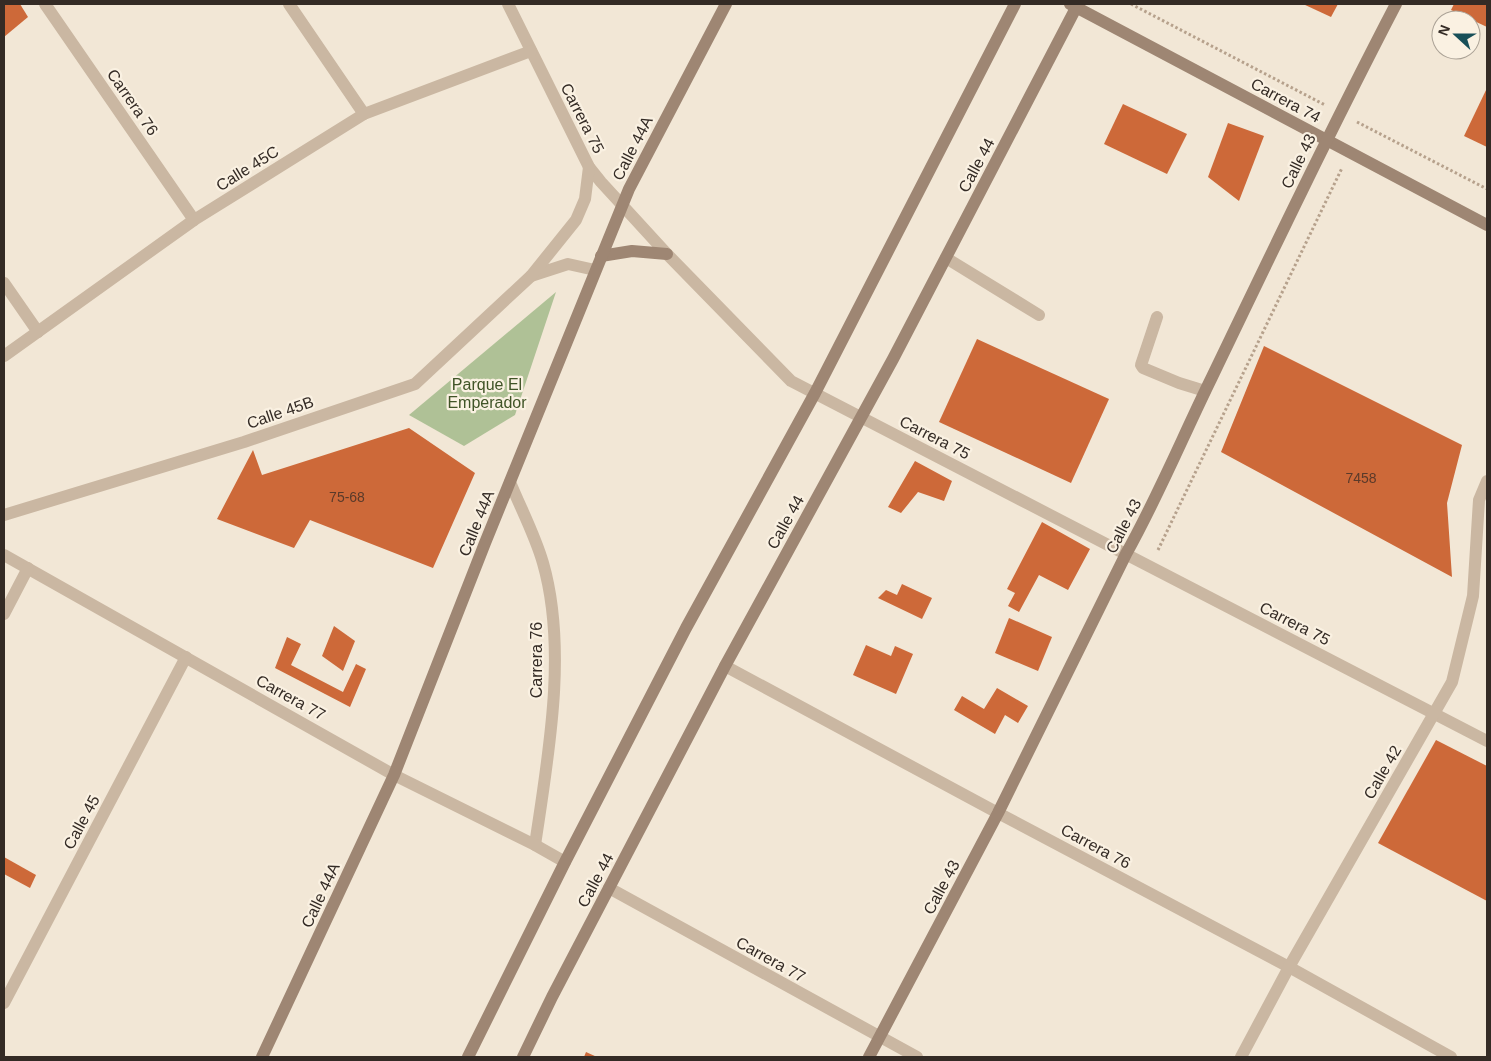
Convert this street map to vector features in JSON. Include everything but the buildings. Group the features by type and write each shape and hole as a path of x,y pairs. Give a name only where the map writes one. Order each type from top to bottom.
{"street":[{"name":"Carrera 76","path":"45,4 194,220"},
{"path":"289,4 364,114"},
{"name":"Carrera 75","path":"508,4 589,167 600,182 667,254 791,381 1487,741"},
{"name":"Calle 44A","path":"262,1057 394,774 629,189 726,4"},
{"path":"468,1057 565,862 686,628 815,393 1015,4"},
{"name":"Calle 43","path":"868,1057 998,813 1126,554 1147,516 1326,140 1396,4"},
{"name":"Carrera 74","path":"1075,5 1487,225"},
{"name":"Calle 44","path":"523,1057 552,997 724,666 862,418 1075,5"},
{"name":"Calle 45C","path":"4,356 194,220 364,114 531,51"},
{"name":"Calle 45B","path":"4,515 244,442 416,384 530,276 576,220 585,199 589,167"},
{"path":"601,256 632,251 667,254"},
{"path":"946,258 1039,315"},
{"name":"Calle 45B","path":"530,276 568,264 595,270"},
{"path":"4,283 38,332"},
{"path":"1157,318 1140,365 1179,383 1205,391"},
{"name":"Calle 42","path":"1241,1057 1289,966 1452,682 1473,596 1479,500 1487,481"},
{"name":"Carrera 76","path":"510,482 532,531 544,564 553,623 555,655 552,716 545,781 535,844"},
{"name":"Carrera 77","path":"4,555 394,774 535,844 565,862"},
{"path":"4,614 28,568"},
{"name":"Calle 45","path":"4,1003 186,657"},
{"name":"Carrera 76","path":"724,666 1289,966 1451,1057"},
{"name":"Carrera 77","path":"609,888 917,1057"}],"path":[{"path":"1131,4 1487,189"},
{"path":"1150,566 1350,152"}],"green space":[{"name":"Parque El Emperador","path":"556,292 515,415 464,446 409,415"}]}
